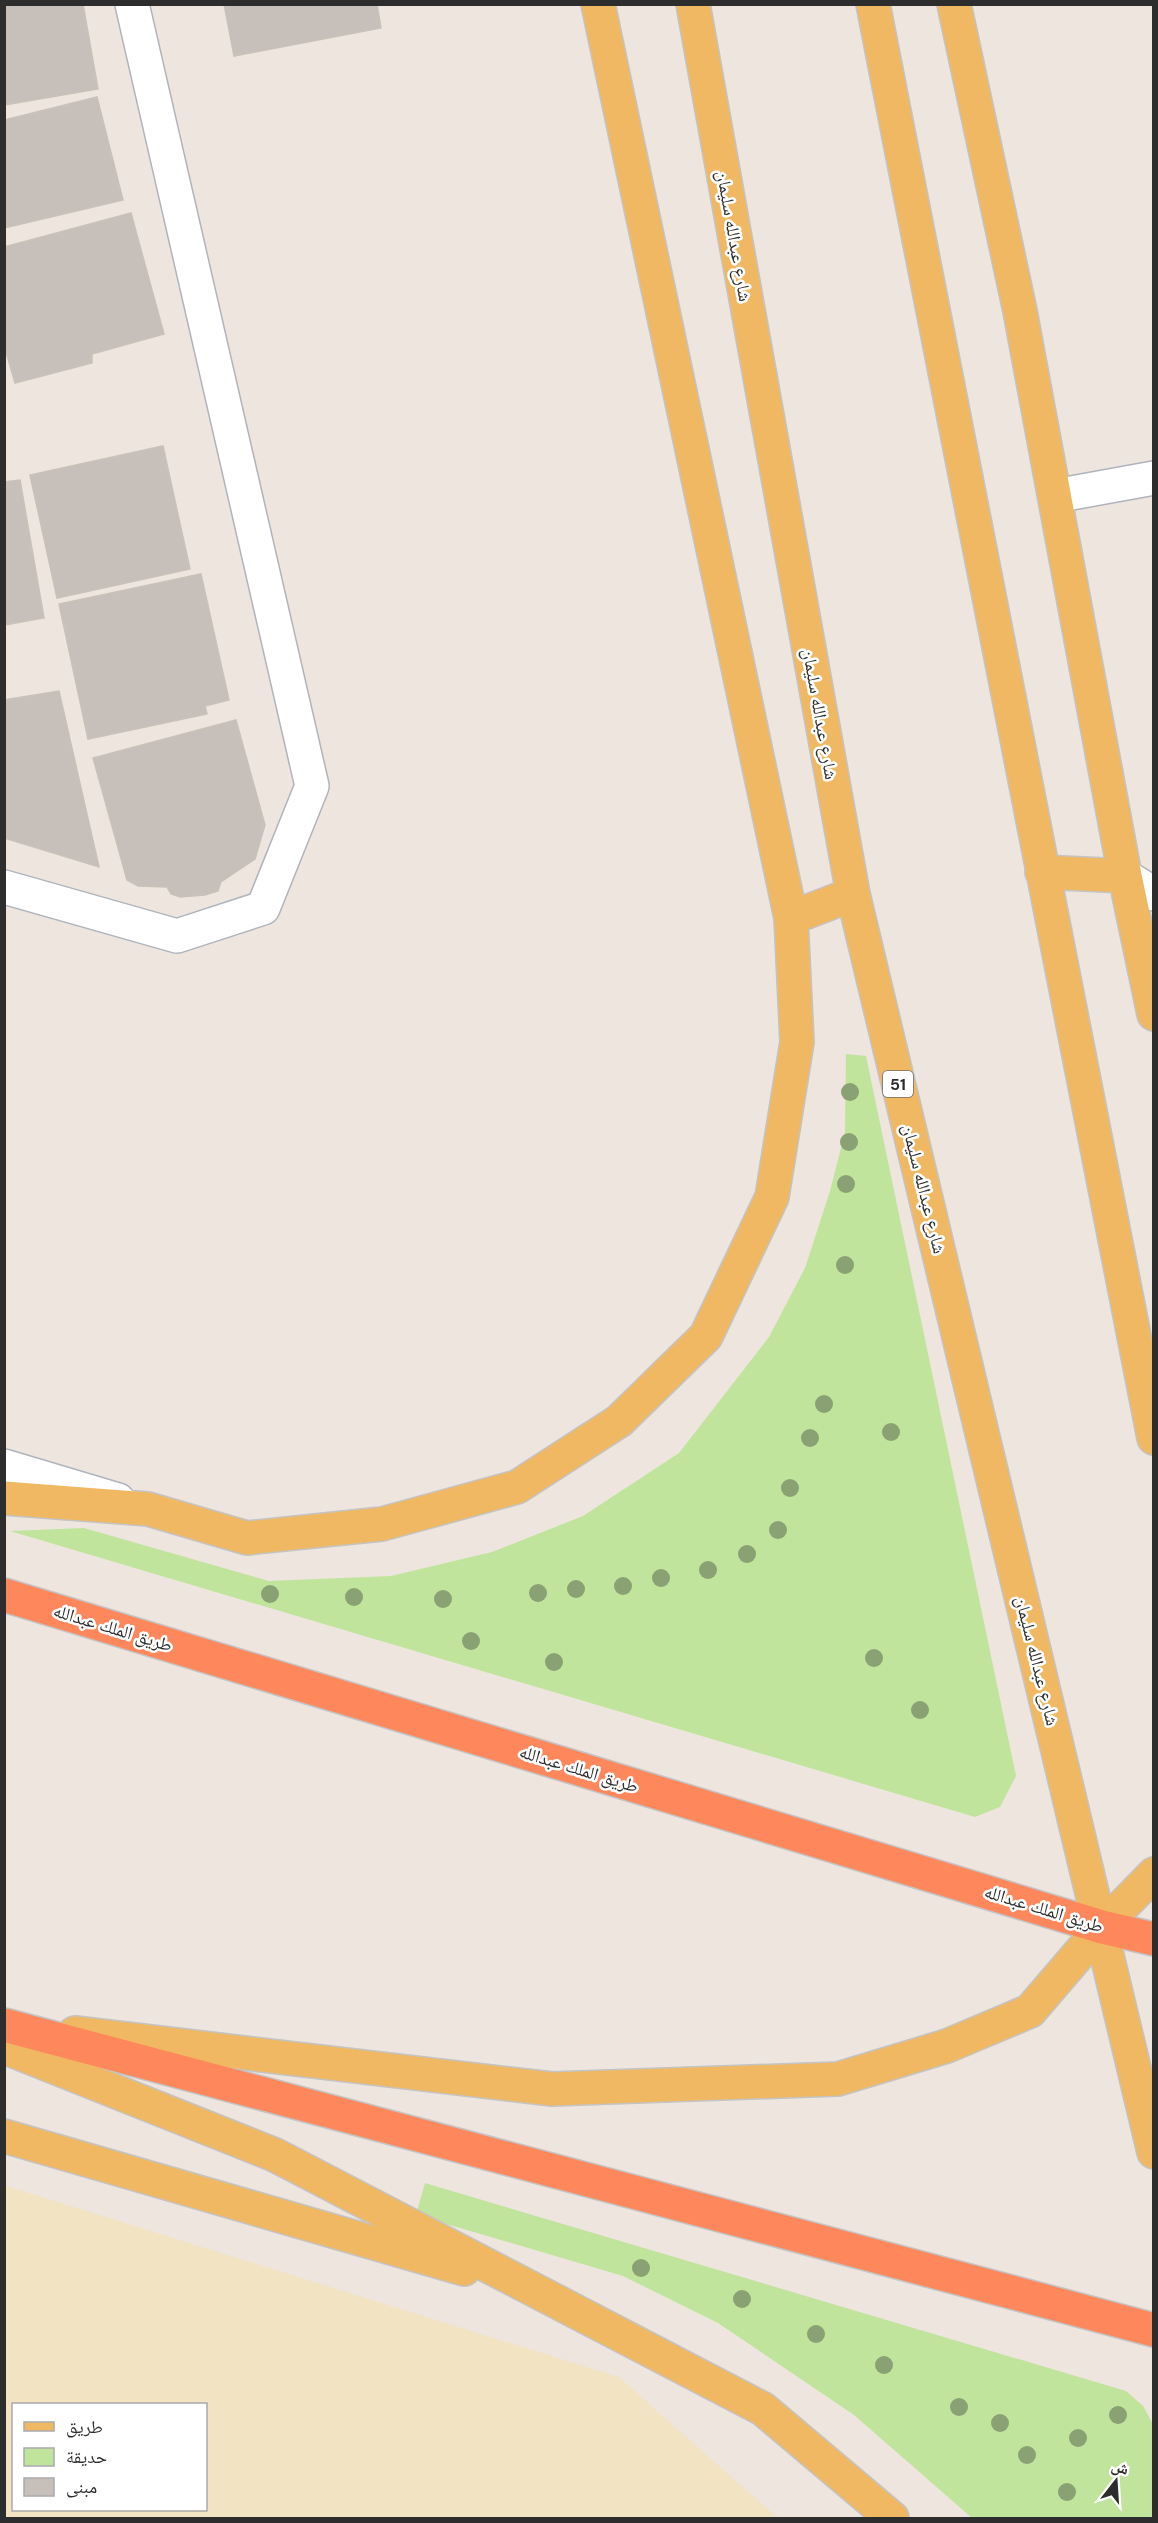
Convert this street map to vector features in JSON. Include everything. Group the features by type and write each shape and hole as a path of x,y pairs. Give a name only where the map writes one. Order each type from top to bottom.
{"highway":[{"name":"طريق الملك عبدالله","path":"4,1595 1101,1927 1154,1940"},
{"path":"4,2025 1154,2330"}],"main road":[{"path":"4,1498 148,1509 247,1538 382,1524 517,1487 619,1421 706,1336 772,1197 797,1042 791,918 598,4"},
{"name":"شارع عبدالله سليمان","path":"693,4 853,894 1154,2152"},
{"path":"873,4 1154,1438"},
{"path":"954,4 1020,311 1055,496 1139,878 1154,1014"},
{"path":"1042,872 1139,878"},
{"path":"791,918 853,894"},
{"path":"4,2025 552,2089 838,2079 947,2046 1030,2011 1101,1927 1154,1874"},
{"path":"4,2047 275,2155 763,2409 892,2518"},
{"path":"4,2136 532,2289"}],"street":[{"path":"4,887 177,936 263,908 312,786 132,4"},
{"path":"1055,496 1154,477"},
{"path":"1139,878 1154,894"},
{"path":"4,1466 148,1509"}],"green space":[{"path":"846,1054 866,1056 1016,1776 1000,1807 975,1817 10,1531 84,1528 269,1581 391,1576 492,1552 583,1516 679,1453 769,1337 805,1268 830,1191 845,1132"},
{"path":"425,2183 1126,2391 1143,2406 1153,2424 1153,2518 972,2518 854,2415 718,2323 623,2276 416,2215"}],"sand":[{"path":"4,2185 619,2377 778,2518 5,2518"}],"building":[{"path":"4,4 83,4 98,89 4,105"},
{"path":"224,4 377,4 381,28 234,56"},
{"path":"97,97 123,200 4,228 4,120"},
{"path":"131,213 164,334 92,354 92,363 15,383 4,345 4,247"},
{"path":"163,446 190,569 57,598 30,475"},
{"path":"20,480 44,618 4,625 4,482"},
{"path":"201,574 229,700 205,706 207,714 88,739 59,604"},
{"path":"59,691 99,867 4,838 4,700"},
{"path":"236,720 265,825 255,859 221,882 218,891 205,895 180,897 171,894 167,887 138,886 127,880 93,758"}]}
